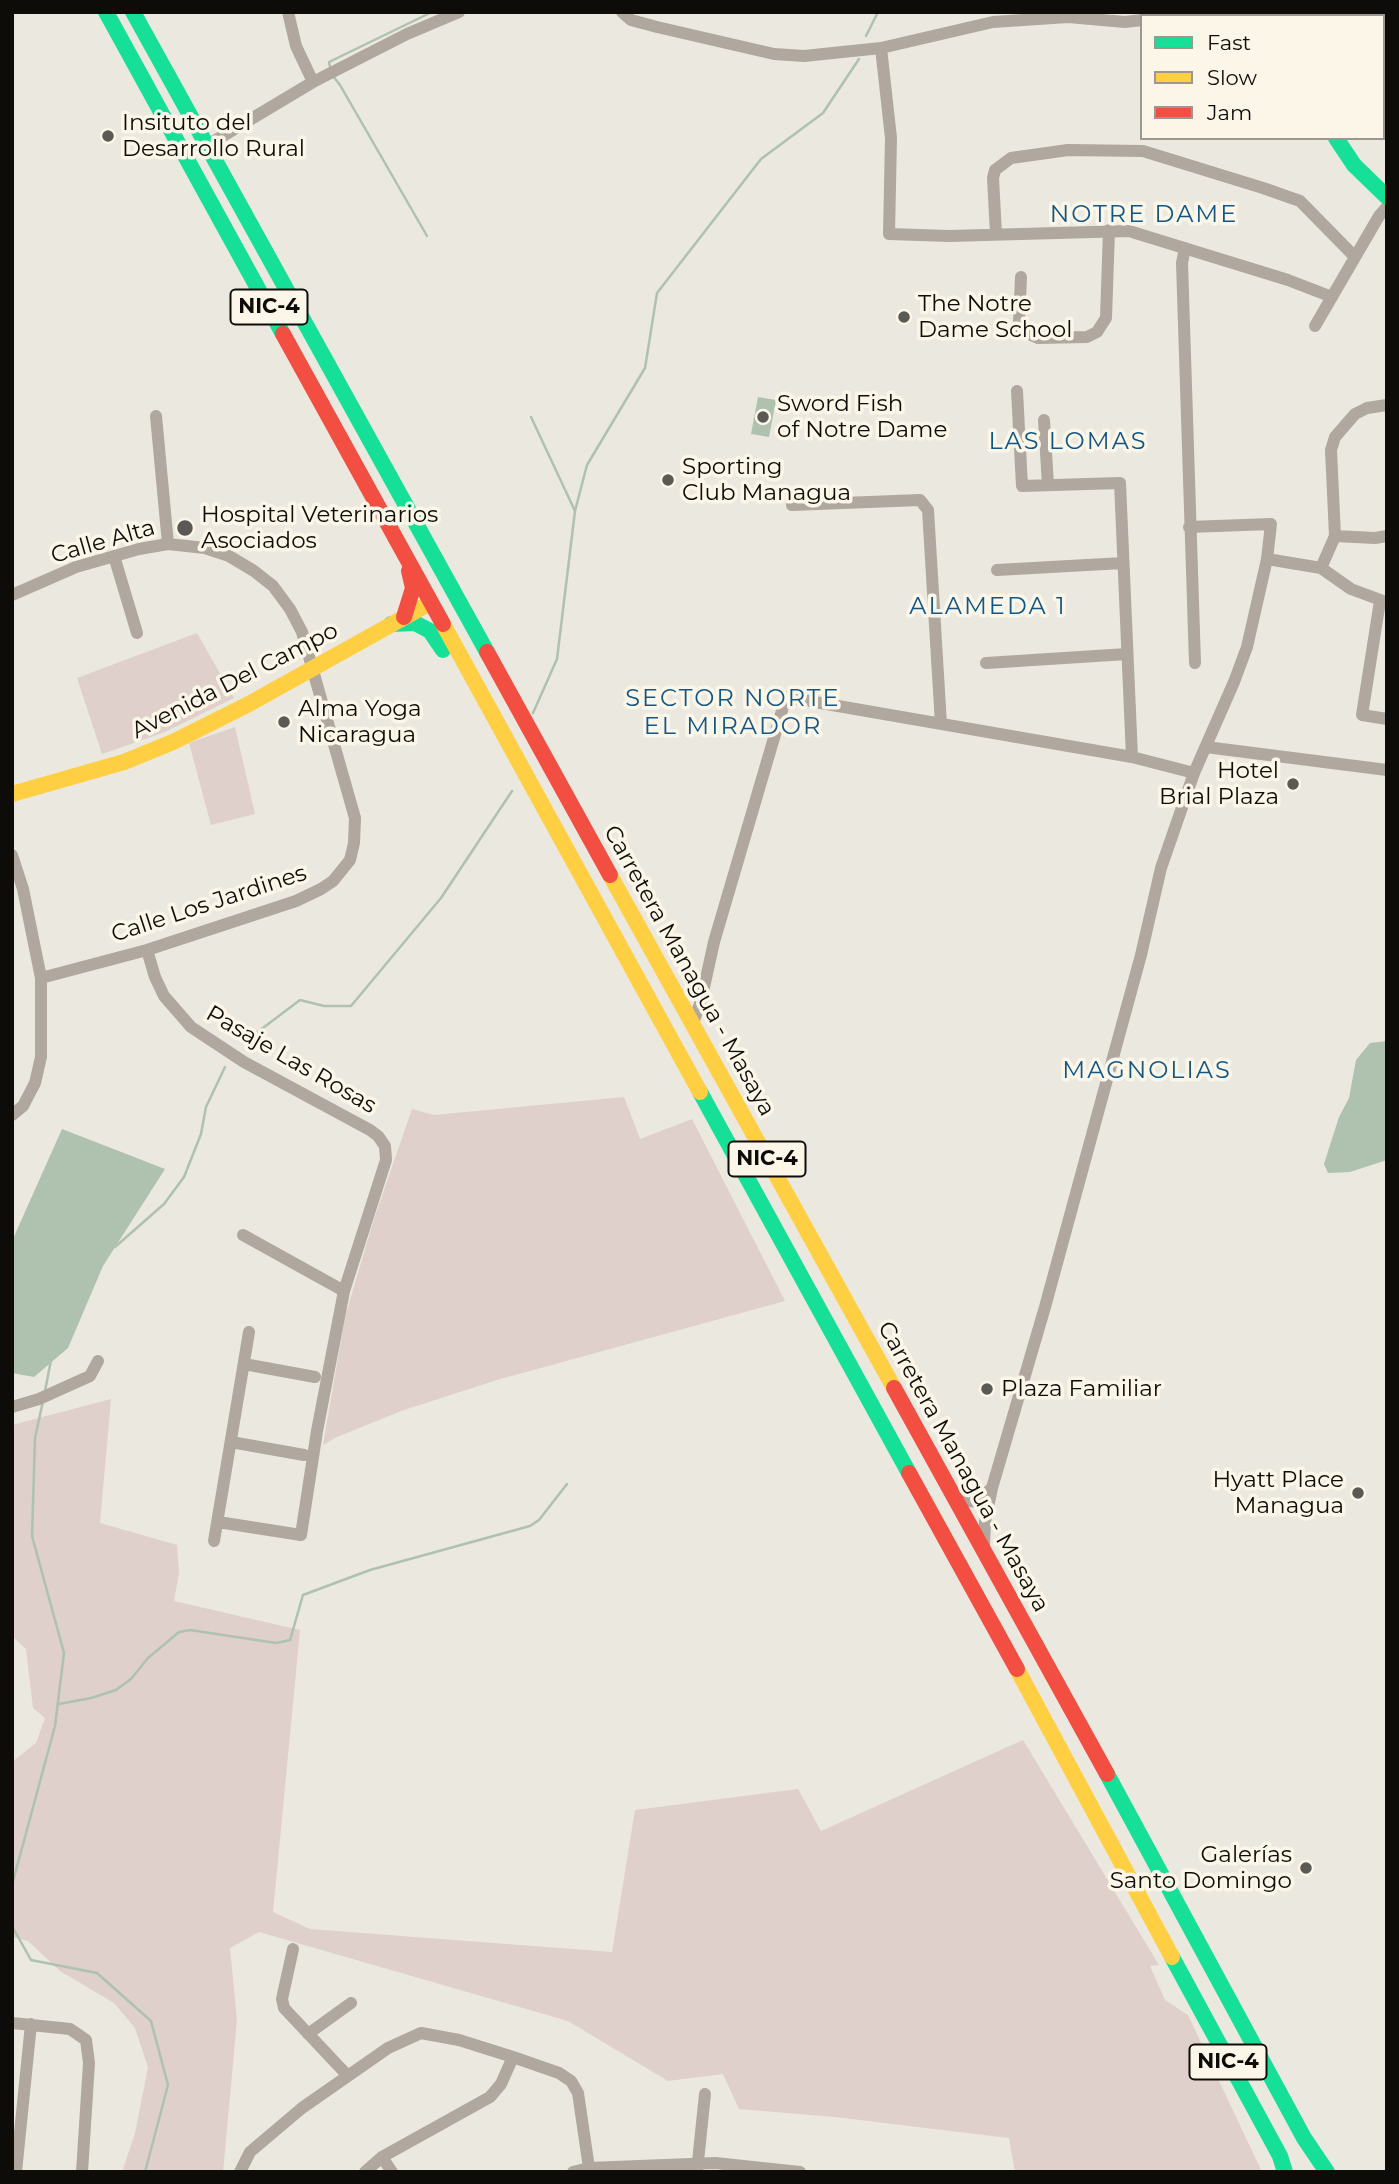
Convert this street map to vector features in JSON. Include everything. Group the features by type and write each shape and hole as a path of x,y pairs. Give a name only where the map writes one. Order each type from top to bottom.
{"main road":[{"name":"NIC-4","path":"106,12 998,1633 1280,2157 1284,2172"},
{"name":"Carretera Managua - Masaya","path":"133,12 1238,2012 1304,2138 1327,2172"},
{"path":"135,65 146,71 164,90 192,136 206,146 204,157 222,194 232,240"},
{"path":"1337,140 1354,165 1387,197"},
{"path":"402,499 409,527 438,584 438,591 430,603"},
{"path":"407,562 413,589 398,621 415,623 430,631 449,659 472,679"},
{"path":"430,603 445,603 454,610 491,676 509,691"},
{"name":"Avenida Del Campo","path":"12,794 124,762 173,742 430,603"}],"street":[{"path":"288,12 296,46 313,82"},
{"path":"206,146 313,82 407,34 459,12"},
{"path":"622,12 631,20 657,27 774,54 804,55 881,48 992,17 1140,20"},
{"path":"881,48 891,138 889,234 922,236 1109,230 1144,234 1288,280 1332,297"},
{"path":"996,234 993,178 995,170 1011,158 1068,150 1143,151 1300,201 1355,257"},
{"path":"1315,326 1379,216 1387,207"},
{"path":"1021,277 1019,322 1022,331 1038,338 1087,337 1097,332 1106,318 1109,230"},
{"path":"1185,248 1182,263 1195,663"},
{"path":"1017,391 1022,486 1120,483 1132,757"},
{"path":"1321,568 1335,536 1331,450 1335,437 1355,414 1367,408 1387,405"},
{"path":"156,416 168,544"},
{"path":"1044,419 1048,485"},
{"path":"792,505 920,500 928,510 941,724"},
{"path":"985,1556 985,1522 992,1488 1045,1307 1141,955 1161,868 1194,773 1247,647 1267,559 1271,524 1189,527"},
{"path":"1335,536 1387,536"},
{"name":"Calle Alta","path":"12,595 76,567 114,556 168,544 205,548 229,556 273,586 290,609 302,632 313,668"},
{"path":"114,556 137,633"},
{"path":"1267,559 1321,568 1351,589 1383,602 1362,715 1387,719"},
{"path":"997,570 1123,563"},
{"path":"986,663 1128,654"},
{"name":"Calle Los Jardines","path":"41,978 147,950 296,901 333,881 349,860 354,843 355,818 313,668"},
{"path":"693,1024 719,923 786,697 1132,757 1194,773"},
{"path":"1206,747 1387,770"},
{"path":"12,855 23,889 41,978 41,1057 35,1083 23,1106 12,1115"},
{"name":"Pasaje Las Rosas","path":"147,950 164,996 191,1027 244,1062 370,1130 385,1146 386,1160 344,1291"},
{"path":"218,1522 301,1535 344,1291 243,1235"},
{"path":"214,1541 249,1332"},
{"path":"12,1407 40,1399 90,1376 98,1361"},
{"path":"244,1364 315,1377"},
{"path":"231,1442 304,1455"},
{"path":"954,1498 976,1502 992,1488"},
{"path":"293,1949 282,1999 284,2008 347,2075"},
{"path":"308,2034 351,2003"},
{"path":"12,2023 70,2029 86,2040 89,2063 82,2172"},
{"path":"16,2172 18,2090 31,2025"},
{"path":"240,2172 250,2152 302,2108 388,2048 421,2033 459,2040 513,2057 559,2073 571,2081 578,2093 589,2168"},
{"path":"365,2172 383,2157 490,2098 501,2084 513,2057"},
{"path":"698,2168 705,2094"},
{"path":"383,2157 392,2172"},
{"path":"572,2172 589,2168 698,2168 715,2163 800,2172"}],"shaded area":[{"name":"Sword Fish of Notre Dame","path":"758,397 776,400 769,437 751,434"},
{"path":"197,633 234,698 165,732 102,754 77,678"},
{"path":"235,727 255,814 211,825 189,743"},
{"path":"1387,1041 1387,1160 1350,1172 1328,1173 1324,1164 1339,1117 1349,1098 1356,1060 1370,1043"},
{"path":"624,1097 640,1139 692,1119 785,1301 497,1380 401,1411 323,1445 345,1317 374,1219 412,1109 434,1115"},
{"path":"62,1129 165,1169 103,1266 68,1348 34,1377 12,1373 12,1241"},
{"path":"111,1399 100,1523 177,1545 179,1573 174,1601 300,1630 273,1912 310,1929 612,1952 635,1810 798,1789 821,1831 1023,1740 1159,1965 1150,1966 1165,2000 1188,2015 1262,2172 1015,2172 1009,2138 835,2117 739,2109 723,2074 668,2081 568,2021 259,1932 230,1948 237,2020 223,2172 122,2172 135,2133 148,2067 135,2028 114,2003 60,1971 28,1941 12,1937 12,1762 36,1743 45,1718 33,1708 26,1649 12,1636 12,1425"}],"waterway":[{"path":"330,67 329,62 432,12"},
{"path":"866,36 878,12"},
{"path":"575,511 587,465 645,368 657,293 761,159 823,113 859,59"},
{"path":"333,76 427,236"},
{"path":"531,417 575,511 557,659 533,713"},
{"path":"243,1043 300,1000 324,1006 351,1006 441,898 512,791"},
{"path":"115,1247 164,1204 184,1177 201,1134 206,1107 225,1067"},
{"path":"45,1391 51,1360"},
{"path":"12,1885 55,1726 64,1653 32,1536 35,1438 43,1401"},
{"path":"59,1704 116,1690 179,1632 190,1630 276,1643 290,1640 303,1595 370,1570 530,1526 539,1520 567,1484"},
{"path":"12,1926 31,1960 97,1973 151,2021 168,2085 145,2172"}],"traffic: fast":[{"path":"106,12 283,334"},
{"path":"133,12 487,652"},
{"path":"1337,140 1354,165 1387,197"},
{"path":"391,624 415,623 430,631 443,650"},
{"path":"700,1092 909,1473"},
{"path":"1107,1774 1304,2138 1327,2172"},
{"path":"1172,1957 1280,2156 1285,2172"}],"traffic: slow":[{"path":"12,794 124,762 173,742 247,705 430,603"},
{"path":"443,624 700,1092"},
{"path":"610,875 894,1388"},
{"path":"1017,1669 1172,1957"}],"traffic: jam":[{"path":"283,334 443,624"},
{"path":"404,617 413,588 409,571"},
{"path":"487,652 610,875"},
{"path":"894,1388 1107,1774"},
{"path":"909,1473 1017,1669"}],"place":[{"name":"Insituto del Desarrollo Rural","path":"108,136"},
{"name":"The Notre Dame School","path":"904,317"},
{"name":"Sword Fish of Notre Dame","path":"763,417"},
{"name":"Sporting Club Managua","path":"668,480"},
{"name":"Hospital Veterinarios Asociados","path":"185,528"},
{"name":"Alma Yoga Nicaragua","path":"284,722"},
{"name":"Hotel Brial Plaza","path":"1293,784"},
{"name":"Plaza Familiar","path":"987,1389"},
{"name":"Hyatt Place Managua","path":"1358,1493"},
{"name":"Galerías Santo Domingo","path":"1306,1868"}],"district":[{"name":"NOTRE DAME","path":"1144,215"},
{"name":"LAS LOMAS","path":"1068,442"},
{"name":"ALAMEDA 1","path":"988,607"},
{"name":"SECTOR NORTE EL MIRADOR","path":"733,713"},
{"name":"MAGNOLIAS","path":"1147,1071"}]}
